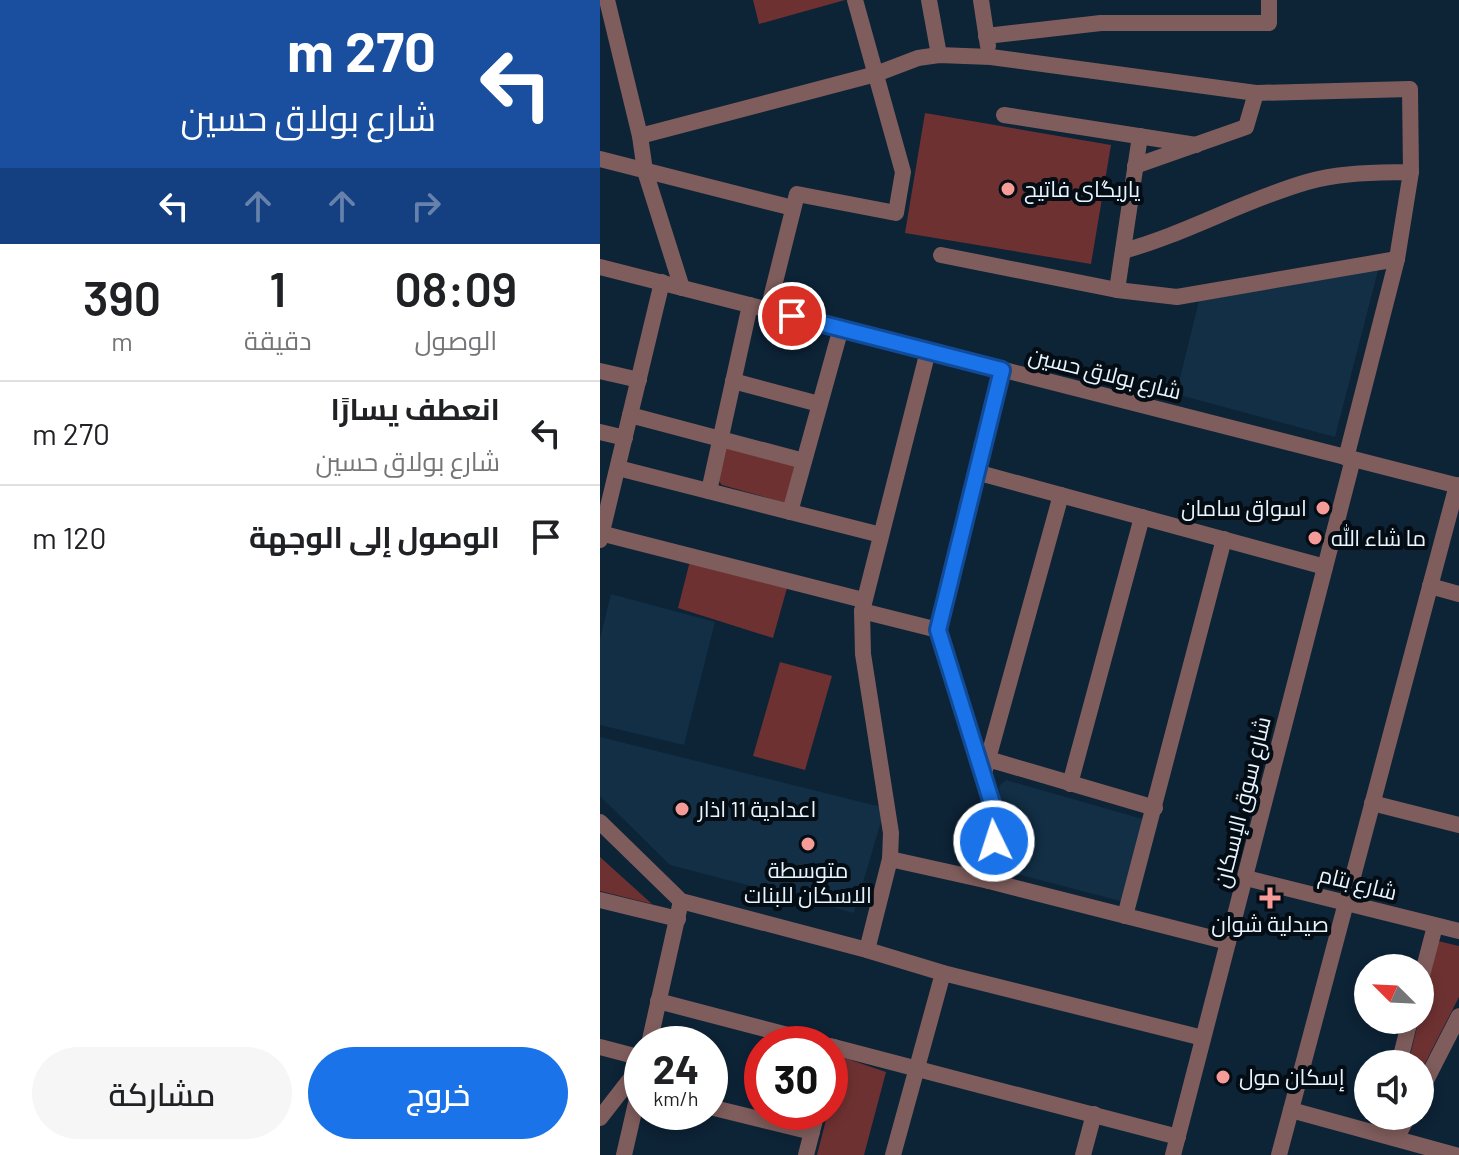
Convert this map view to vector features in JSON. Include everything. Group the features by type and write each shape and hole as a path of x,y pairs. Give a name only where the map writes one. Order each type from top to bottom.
{"street":[{"path":"607,0 640,136 645,171 682,288"},
{"path":"768,310 797,194 896,213 903,172 855,0"},
{"path":"929,0 939,55"},
{"path":"981,0 991,57"},
{"path":"986,36 1101,23 1269,23 1269,0"},
{"path":"640,136 876,74 918,58 939,55 991,57 1256,93 1246,127 1135,166"},
{"name":"شارع سوق الإسكان","path":"1173,1155 1325,567 1397,259 1411,172 1410,89 1256,93"},
{"path":"1004,115 1196,145"},
{"path":"1117,290 1140,136"},
{"path":"600,159 793,208"},
{"path":"1123,251 1162,240 1198,222 1307,182 1345,174 1411,172"},
{"path":"941,255 1117,290 1177,297 1397,259"},
{"name":"شارع بولاق حسين","path":"600,267 1458,486"},
{"path":"662,282 601,536 863,605 938,630"},
{"path":"709,491 750,305"},
{"path":"790,512 841,328"},
{"path":"867,950 890,859 891,833 863,654 863,605 928,351"},
{"path":"989,881 995,813 938,630 1002,370"},
{"path":"600,371 639,380"},
{"path":"733,381 819,404"},
{"path":"630,415 804,461"},
{"path":"600,432 625,438"},
{"path":"618,468 881,535"},
{"path":"976,472 1325,567"},
{"path":"1279,1155 1458,486"},
{"path":"983,777 1061,495"},
{"path":"1070,784 1142,517"},
{"path":"1125,916 1224,539"},
{"path":"1430,586 1459,594"},
{"path":"988,759 1155,808"},
{"path":"1372,803 1459,825"},
{"path":"600,822 681,901 943,973 1203,1038"},
{"path":"890,859 1228,942"},
{"name":"شارع بتام","path":"1246,878 1459,931"},
{"path":"600,900 678,919"},
{"path":"653,1026 681,901"},
{"path":"1428,954 1435,926"},
{"path":"912,1155 894,1153 943,973"},
{"path":"658,1001 745,1026"},
{"path":"1434,1065 1459,1016"},
{"path":"600,1047 624,1053"},
{"path":"848,1054 1178,1137"},
{"path":"601,1115 624,1096"},
{"path":"1291,1110 1455,1155"},
{"path":"728,1111 812,1132 806,1155"},
{"path":"1083,1155 1094,1114"},
{"path":"624,1155 629,1130"},
{"path":"1388,1130 1389,1135"},
{"path":"1389,1135 1394,1130"}],"shaded area":[{"path":"753,0 845,0 759,24"},
{"name":"یاریگای فاتیح","path":"925,113 1111,145 1091,264 905,233"},
{"path":"1379,267 1335,437 1176,394 1200,297"},
{"path":"724,447 795,466 786,503 722,485 716,478"},
{"path":"690,561 787,588 773,638 678,608"},
{"path":"611,594 715,622 684,745 600,725 600,638"},
{"path":"780,662 832,676 805,770 753,756"},
{"path":"600,737 885,808 854,913 670,865 600,796"},
{"path":"1006,780 1146,820 1124,902 998,869 1002,825 999,786"},
{"path":"600,857 652,904 600,891"},
{"path":"1438,941 1459,946 1459,997 1432,1050 1411,1050 1415,1034 1434,1034 1434,957"},
{"path":"848,1059 886,1072 864,1155 817,1155 823,1130 848,1130"}],"place":[{"name":"یاریگای فاتیح","path":"1008,189"},
{"name":"اسواق سامان","path":"1323,508"},
{"name":"ما شاء الله","path":"1315,538"},
{"name":"اعدادية 11 اذار","path":"682,809"},
{"name":"متوسطة الاسكان للبنات","path":"808,844"},
{"name":"صيدلية شوان","path":"1270,898"},
{"name":"إسكان مول","path":"1223,1077"}],"route":[{"path":"792,316 1002,370 938,630 995,813 994,841"}]}
